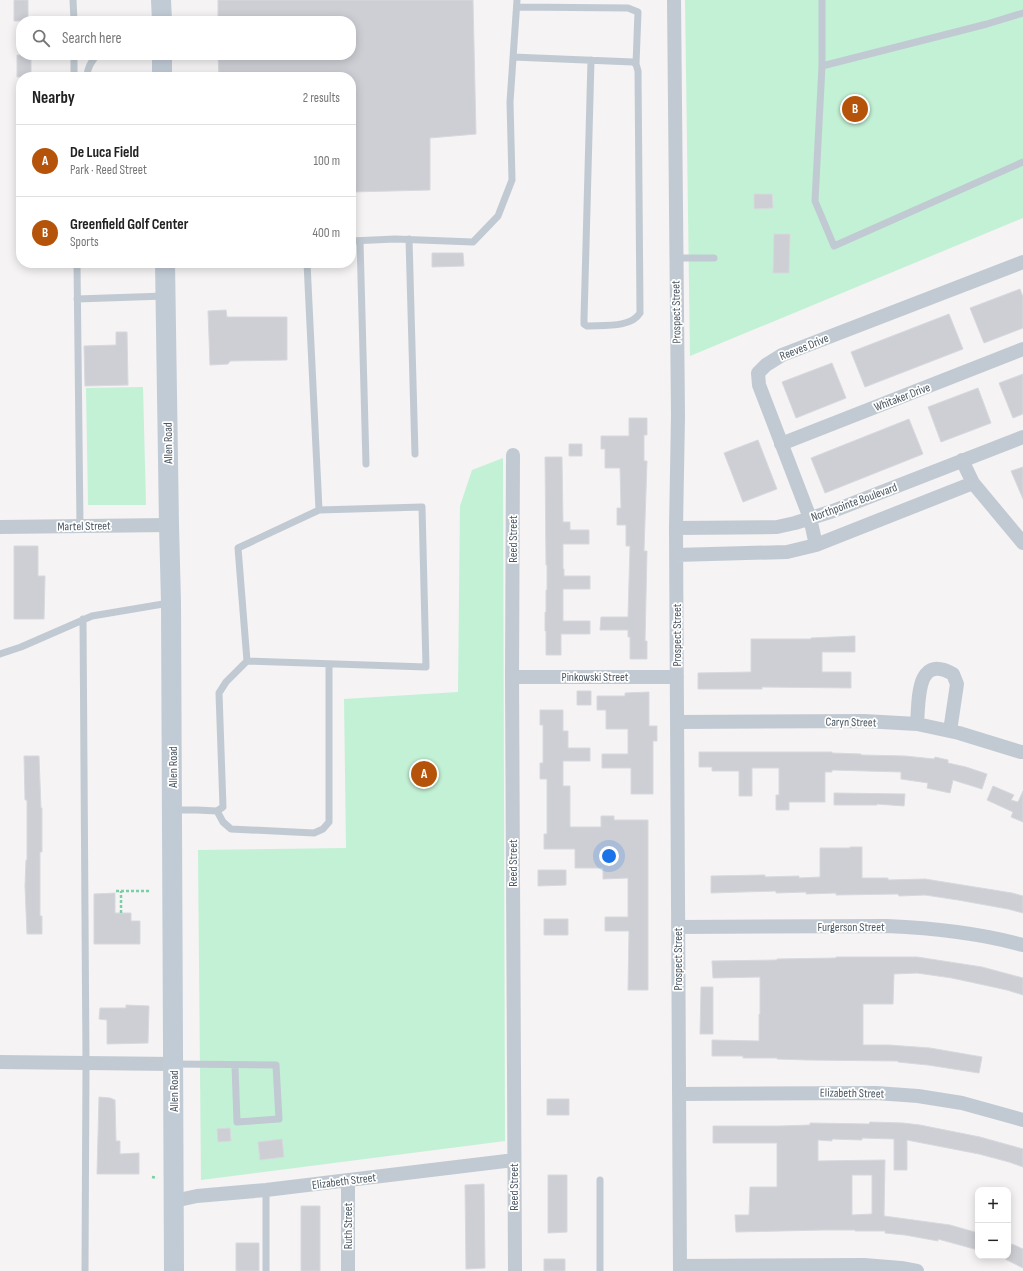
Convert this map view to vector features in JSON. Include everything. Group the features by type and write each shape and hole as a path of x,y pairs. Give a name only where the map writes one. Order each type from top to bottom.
{"main road":[{"path":"161,0 162,16"},
{"path":"162,60 162,72"},
{"name":"Allen Road","path":"165,268 173,810 174,1271"}],"street":[{"name":"Prospect Street","path":"674,0 678,416 676,555 680,1268"},
{"name":"Reeves Drive","path":"816,545 810,518 759,385 758,373 766,365 782,355 1023,262"},
{"name":"Whitaker Drive","path":"781,444 1023,349"},
{"name":"Northpointe Boulevard","path":"676,528 777,526 810,518 833,511 1023,437"},
{"name":"Reed Street","path":"514,455 512,678 515,1271"},
{"path":"962,460 973,483 1020,536"},
{"name":"Northpointe Boulevard","path":"676,555 787,552 816,545 973,483"},
{"name":"Martel Street","path":"0,527 169,525"},
{"path":"917,724 920,686 923,676 933,668 944,668 954,674 957,684 950,731"},
{"name":"Pinkowski Street","path":"512,678 677,677"},
{"name":"Caryn Street","path":"677,722 864,721 917,724 950,731 1022,754"},
{"name":"Furgerson Street","path":"678,927 887,926 922,928 1000,939 1023,945"},
{"path":"0,1062 174,1064"},
{"name":"Elizabeth Street","path":"679,1094 876,1093 918,1096 962,1103 996,1111 1023,1120"},
{"name":"Elizabeth Street","path":"174,1201 197,1196 266,1190 514,1160"},
{"name":"Ruth Street","path":"348,1180 348,1271"},
{"path":"680,1268 864,1265 917,1271"}],"lane":[{"path":"73,0 74,16"},
{"path":"822,0 822,66 815,201 834,246 1023,162"},
{"path":"356,240 409,239 472,242 498,216 512,180 510,102 517,3 628,8 638,12 636,64 638,71 640,313 637,318 626,323 587,326 584,324 591,60"},
{"path":"822,66 987,24 1023,13"},
{"path":"513,57 633,62 636,64"},
{"path":"74,60 74,72"},
{"path":"87,72 92,60"},
{"path":"409,239 415,454"},
{"path":"360,240 366,464"},
{"path":"676,258 714,258"},
{"path":"77,268 80,526"},
{"path":"307,268 319,510"},
{"path":"77,299 166,296"},
{"path":"173,810 217,811 223,807 219,693 226,682 247,661 426,667 422,507 319,510 238,548 247,661"},
{"path":"0,654 22,647 92,616 171,602"},
{"path":"83,619 86,1063 85,1271"},
{"path":"217,811 223,822 231,829 314,833 323,829 329,822 329,664"},
{"path":"174,1064 235,1066 276,1065 279,1119 237,1122 235,1066"},
{"path":"600,1180 600,1271"},
{"path":"266,1190 266,1271"}],"path":[{"path":"116,891 150,891"},
{"path":"121,891 121,913"},
{"path":"152,1177 157,1178"}],"green space":[{"path":"685,0 1023,0 1023,218 690,356"},
{"path":"143,387 146,505 88,505 86,388"},
{"path":"503,458 505,1141 201,1180 198,850 346,848 344,699 458,692 460,506 472,470"}],"building":[{"path":"14,0 28,0 28,16 16,16 16,21 14,21"},
{"path":"218,0 473,0 476,134 430,138 430,190 356,192 356,72 219,72 218,60 356,60 356,16 218,16"},
{"path":"17,60 31,60 31,72 17,72"},
{"path":"754,194 772,194 773,208 754,209"},
{"path":"774,234 790,234 789,273 773,273"},
{"path":"432,253 463,253 464,266 432,267"},
{"path":"1020,289 1023,297 1023,328 984,343 970,308"},
{"path":"226,310 227,317 287,317 287,360 230,361 228,364 210,365 208,311"},
{"path":"949,314 963,349 865,387 851,352"},
{"path":"116,332 127,332 128,385 85,386 84,346 116,345"},
{"path":"832,363 846,398 796,418 782,382"},
{"path":"1023,374 1023,414 1013,418 999,383"},
{"path":"978,388 991,423 941,442 928,407"},
{"path":"629,418 647,418 647,435 644,435 644,461 647,461 644,551 647,551 645,641 647,641 647,659 630,659 630,637 628,637 628,630 600,630 601,617 628,617 630,546 626,546 626,525 617,525 617,508 621,508 620,468 605,468 605,449 601,449 601,436 629,436"},
{"path":"909,419 923,454 825,493 811,458"},
{"path":"758,440 777,489 743,502 724,453"},
{"path":"569,444 582,444 582,456 569,456"},
{"path":"545,457 562,457 563,522 570,522 570,530 589,530 589,544 563,544 564,576 590,576 590,589 563,589 563,621 590,621 590,634 561,634 561,655 546,655 545,612 547,565"},
{"path":"1023,467 1023,499 1011,471"},
{"path":"14,546 38,546 38,576 45,576 44,619 14,619"},
{"path":"855,636 855,652 822,652 822,672 851,672 851,688 762,687 762,689 698,689 698,673 751,672 751,639 811,639"},
{"path":"577,691 591,691 591,705 577,705"},
{"path":"649,692 649,726 657,726 657,741 653,741 653,794 631,794 631,768 602,768 602,754 628,754 628,729 606,729 606,710 597,710 597,696 625,696 625,693"},
{"path":"540,710 563,710 563,731 568,731 568,748 590,748 590,761 563,761 563,786 570,786 570,827 601,827 601,816 614,816 614,820 648,820 648,990 628,990 629,931 605,931 605,917 628,917 628,878 603,879 603,868 575,868 575,849 544,849 544,834 547,834 547,779 540,779 540,763 543,763 543,725 540,725"},
{"path":"699,752 832,752 934,759 935,757 948,760 948,763 987,774 982,789 953,780 950,793 927,788 928,783 901,779 901,772 832,770 832,772 825,772 825,802 789,802 789,810 776,810 776,795 779,795 779,768 752,768 752,796 739,796 739,771 712,771 712,767 699,767"},
{"path":"24,756 39,756 42,808 40,916 42,916 42,934 27,934 25,886 27,860 27,800 25,800"},
{"path":"993,786 1014,795 1011,800 1018,802 1023,791 1023,822 1011,817 1013,812 987,800"},
{"path":"834,793 905,794 904,806 877,804 834,805"},
{"path":"862,847 862,878 888,878 888,880 925,879 1012,893 1023,896 1023,913 1008,909 925,895 836,895 836,893 806,894 806,892 776,893 776,891 711,893 711,876 765,875 765,877 820,877 820,848"},
{"path":"538,870 566,870 566,885 538,886"},
{"path":"115,893 115,913 131,913 131,921 140,921 140,944 94,944 94,894"},
{"path":"544,919 568,919 568,935 544,935"},
{"path":"836,957 917,957 982,967 1023,978 1023,995 952,978 917,973 894,974 893,1004 863,1004 863,1045 930,1048 982,1057 979,1073 898,1061 807,1060 743,1058 743,1056 712,1056 712,1040 759,1041 760,977 713,978 712,961"},
{"path":"701,987 713,987 713,1034 700,1034"},
{"path":"126,1005 149,1006 148,1043 107,1044 107,1020 99,1019 100,1008 126,1008"},
{"path":"99,1097 115,1100 116,1141 120,1141 120,1154 139,1153 139,1174 97,1174"},
{"path":"547,1099 569,1099 569,1115 547,1115"},
{"path":"810,1123 903,1123 980,1137 1023,1149 1023,1167 979,1154 907,1140 907,1170 894,1170 894,1139 862,1138 862,1140 818,1140 818,1161 885,1160 884,1216 950,1225 975,1232 975,1249 938,1239 938,1241 885,1233 885,1231 824,1230 736,1232 735,1215 749,1215 750,1187 777,1187 777,1143 713,1143 713,1126 780,1126 810,1125","holes":["852,1175 872,1175 872,1214 852,1215"]},
{"path":"230,1128 231,1141 218,1142 217,1129"},
{"path":"282,1139 284,1157 260,1160 258,1142"},
{"path":"548,1175 567,1175 567,1232 548,1233"},
{"path":"484,1184 485,1268 466,1269 465,1185"},
{"path":"301,1206 320,1206 320,1271 301,1271"},
{"path":"236,1243 259,1243 259,1271 236,1271"},
{"path":"1012,1244 1023,1249 1023,1268 1005,1259 1011,1259"},
{"path":"544,1259 565,1259 565,1271 544,1271"}],"place":[{"name":"Greenfield Golf Center","path":"855,109"},
{"name":"De Luca Field","path":"424,774"}]}
